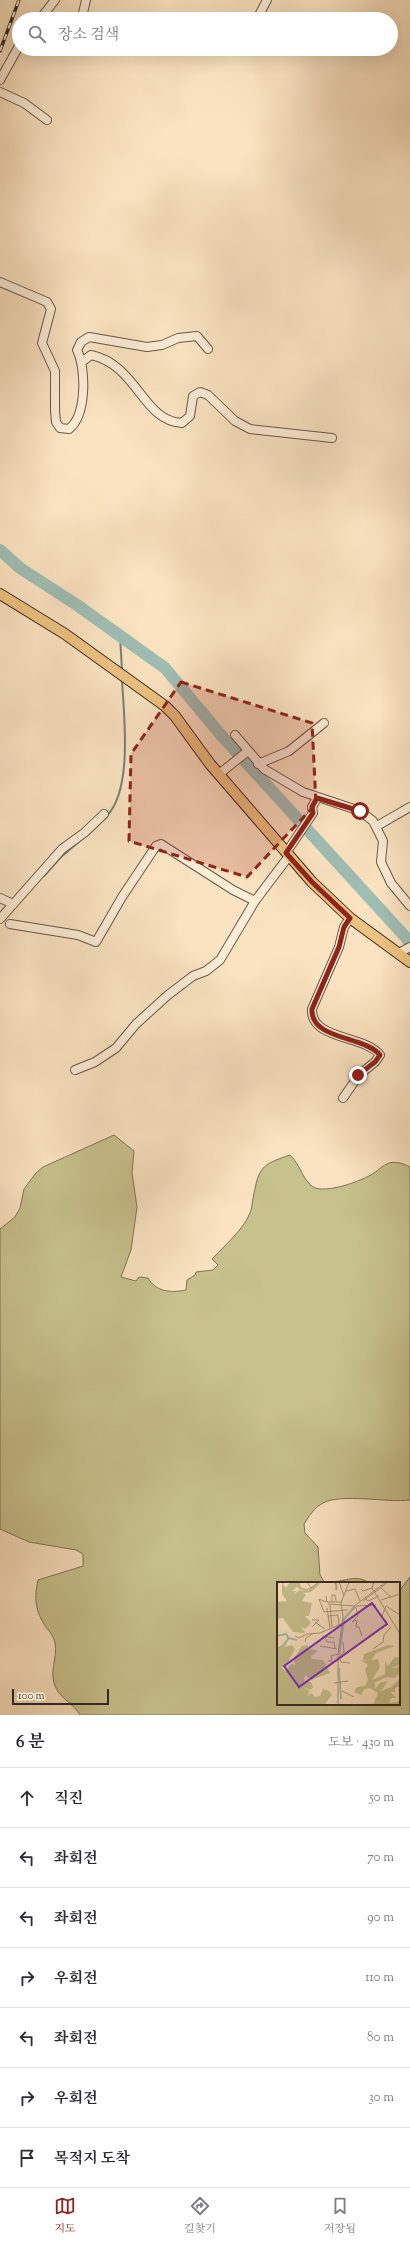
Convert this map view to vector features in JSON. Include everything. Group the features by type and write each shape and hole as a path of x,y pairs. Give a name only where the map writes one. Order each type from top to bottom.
{"main road":[{"path":"0,594 65,634 126,680 165,706 175,716 219,774 312,882 350,918 405,950 410,962"}],"street":[{"path":"46,12 55,0"},
{"path":"84,12 86,0"},
{"path":"260,12 267,0"},
{"path":"0,80 13,56"},
{"path":"0,92 24,103 47,120"},
{"path":"0,282 47,302 51,309 42,343 55,371 56,422 60,428 64,430 73,425 79,413 82,398 83,361 77,350 81,342 89,337 147,347 162,345 178,338 197,336 208,349"},
{"path":"83,361 91,355 107,361 118,368 133,382 149,407 175,423 182,423 190,416 193,396 200,392 208,395 235,420 250,429 332,438"},
{"path":"258,764 289,751 324,723"},
{"path":"235,735 246,752 258,764 303,792 317,798 360,811 368,816 377,826 383,841 381,862 391,883 410,906"},
{"path":"219,774 246,752"},
{"path":"75,1070 95,1062 116,1048 136,1024 168,995 193,976 206,971 220,960 255,901 313,813 312,807 317,798"},
{"path":"377,826 410,807"},
{"path":"0,919 62,849 84,833 104,814"},
{"path":"10,924 84,936 96,942 138,872 156,846 160,844 233,890 255,901"},
{"path":"0,898 13,904"},
{"path":"344,1098 358,1075 375,1062 380,1055 361,1044 323,1029 316,1024 311,1017 312,1009 339,947 344,927 350,918"}],"highlighted area":[{"path":"181,682 312,723 316,804 247,877 129,841 131,754"}],"shaded area":[{"path":"114,1135 134,1151 132,1173 137,1207 131,1250 121,1277 136,1281 139,1277 148,1278 151,1283 160,1289 175,1291 186,1290 187,1280 195,1275 196,1272 213,1270 218,1265 212,1259 233,1237 247,1219 251,1210 259,1174 262,1169 272,1162 290,1155 309,1184 319,1189 335,1188 353,1183 376,1172 392,1162 410,1167 410,1500 400,1501 353,1498 331,1500 317,1507 304,1524 305,1533 318,1547 320,1575 324,1582 277,1582 277,1705 400,1705 400,1590 410,1577 410,1715 80,1715 58,1692 53,1677 56,1649 55,1643 53,1636 42,1621 36,1604 38,1580 83,1566 83,1554 76,1550 29,1542 0,1529 0,1229 15,1217 20,1208 24,1189 36,1173 43,1167"},
{"path":"348,1579 364,1580 367,1582 335,1582"}],"waterway":[{"path":"0,550 20,568 77,605 165,668 221,735 410,942"},
{"path":"120,636 122,670"},
{"path":"106,817 115,805 123,772 125,732 122,680"},
{"path":"44,876 61,857 94,829"}],"railway":[{"path":"15,12 19,0"},
{"path":"0,51 12,19"}],"route":[{"path":"358,1075 375,1062 380,1055 361,1044 323,1029 313,1021 311,1017 312,1009 341,942 344,927 350,918 312,882 286,853 313,813 312,807 317,798 360,811"}]}
